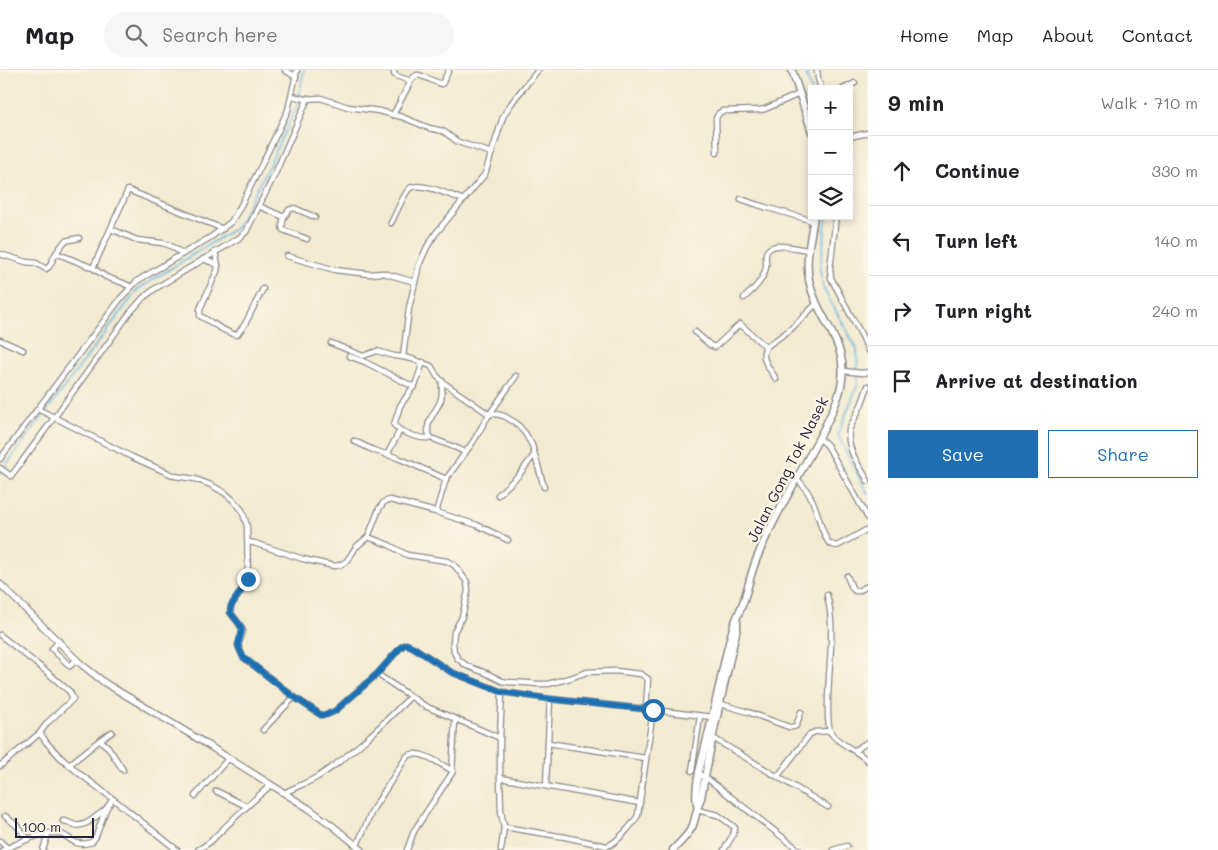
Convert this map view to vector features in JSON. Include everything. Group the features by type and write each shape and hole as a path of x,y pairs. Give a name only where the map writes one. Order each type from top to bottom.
{"main road":[{"path":"792,70 811,130"},
{"name":"Jalan Gong Tok Nasek","path":"673,850 690,830 697,808 696,797 699,774 726,653 733,626 758,554 776,515 820,438 839,395 843,371 842,356 817,303 811,288 808,272 808,250 813,220"},
{"name":"Jalan Gong Tok Nasek","path":"699,774 713,738 737,628 737,618"},
{"path":"715,725 712,717 720,707"}],"street":[{"path":"285,70 296,77"},
{"path":"0,459 131,287 137,281 223,229 231,222 284,118 293,96 297,70"},
{"path":"394,70 396,76 411,81"},
{"path":"393,115 414,76 418,75 442,84 449,70"},
{"path":"403,357 419,265 432,239 485,174 506,110 538,70"},
{"path":"817,70 820,85"},
{"path":"851,85 855,83"},
{"path":"717,153 716,118 719,113 724,111 765,109 799,94"},
{"path":"293,96 307,99 316,97 348,107 373,110 408,119 443,132 458,142 492,153"},
{"path":"0,468 11,476 142,298 242,236 249,227 259,206 307,99"},
{"path":"853,136 868,133"},
{"path":"391,223 407,191 412,187 426,187 464,200"},
{"path":"93,268 128,190 223,229"},
{"path":"741,198 758,205 808,217"},
{"path":"259,206 284,217"},
{"path":"306,239 283,230 284,217 289,210 294,208 316,217"},
{"path":"836,220 830,269 831,278 868,351"},
{"path":"111,229 137,240 169,245 182,253"},
{"path":"0,254 36,263 46,269 50,267 56,253 65,241 79,238"},
{"path":"744,298 755,288 764,274 767,265 766,254 770,249 783,246 808,250"},
{"path":"215,252 218,265 217,271 199,311 200,316 227,331 236,335 239,334 263,288"},
{"path":"56,253 93,268 106,277 131,287"},
{"path":"287,256 335,270 369,274 383,273 415,282"},
{"path":"203,259 218,265"},
{"path":"776,379 764,359 763,354 766,347 791,329 817,303"},
{"path":"695,332 715,347 740,324 766,347"},
{"path":"0,340 23,350"},
{"path":"331,342 363,356 376,351 423,362 432,367 442,382 491,414 509,418 523,429 529,438 544,487"},
{"path":"349,356 414,387"},
{"path":"423,362 414,387 401,403 394,425 400,430 431,438 459,448 466,453"},
{"path":"843,371 866,372"},
{"path":"436,512 446,479 466,453 516,376"},
{"path":"431,438 428,434 428,428 431,416 441,399 442,382"},
{"path":"868,386 848,434 849,447 868,481"},
{"path":"38,409 132,457 175,476 212,484 233,500 242,510 247,526 248,542 248,581 230,609 242,630 239,648 247,661 319,714 324,716 335,711 377,674 401,647 406,644 451,672 502,692 712,717"},
{"path":"387,454 400,430"},
{"path":"820,438 827,445 868,518"},
{"path":"354,441 446,479"},
{"path":"498,495 519,474 534,455"},
{"path":"797,479 808,491 830,544 837,546 868,529"},
{"path":"248,542 291,556 334,566 343,564 356,547 368,537 381,504 387,500 436,512 477,526 508,540"},
{"path":"368,537 389,545 407,555 447,561 454,565 468,583 462,617 454,632 453,643 454,652 462,663 504,682 537,684 557,682 587,672 621,671 641,674 648,679 646,709"},
{"path":"847,576 855,591 868,586"},
{"path":"0,584 77,660 105,683 284,793 320,817 362,850"},
{"path":"827,594 831,615 828,694 830,731 838,740 855,750 868,761"},
{"path":"0,635 70,692 74,699 47,723 40,733 0,766"},
{"path":"58,641 52,649 70,666 77,660"},
{"path":"377,674 425,706 500,738"},
{"path":"501,850 504,828 501,812 500,778 502,692"},
{"path":"263,730 294,697"},
{"path":"284,793 318,777 332,767 378,728 410,697"},
{"path":"546,786 550,699"},
{"path":"720,707 748,712 789,727 796,726 801,712"},
{"path":"504,828 565,837 609,848 638,815 653,710"},
{"path":"700,716 699,774 799,850"},
{"path":"407,850 414,831 453,771 455,719"},
{"path":"778,776 810,734 830,731"},
{"path":"69,766 112,732"},
{"path":"40,733 52,749 69,766 177,850"},
{"path":"713,738 828,807"},
{"path":"100,740 108,747 123,770"},
{"path":"855,750 868,742"},
{"path":"548,743 646,758"},
{"path":"356,845 373,809 407,756 413,753 421,754 453,771"},
{"path":"195,796 228,759"},
{"path":"500,778 640,803"},
{"path":"198,850 227,827 246,806 271,785"},
{"path":"216,791 246,806"},
{"path":"0,841 5,849 28,839 55,833 63,834 76,843 92,842 106,809 113,799"},
{"path":"697,808 718,814 734,826 733,835 724,850"},
{"path":"63,821 80,825 106,809"},
{"path":"5,816 18,826 28,839"},
{"path":"43,850 48,834"},
{"path":"833,850 848,846"}],"waterway":[{"path":"0,473 138,289 237,227 297,106 304,70"},
{"path":"807,70 810,85"},
{"path":"826,220 820,268 823,288 857,349 858,384 838,434 868,494"}],"route":[{"path":"248,579 230,609 242,630 238,645 243,657 294,697 324,716 335,711 377,674 401,647 406,644 451,672 502,692 653,710"}]}
